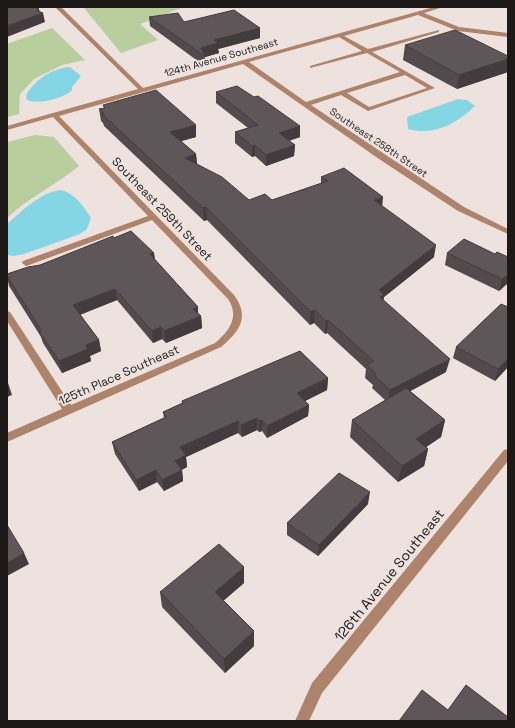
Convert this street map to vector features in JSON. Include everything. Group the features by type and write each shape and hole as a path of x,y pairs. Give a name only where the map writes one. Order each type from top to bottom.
{"street":[{"path":"58,7 142,90"},
{"name":"124th Avenue Southeast","path":"7,128 440,7"},
{"path":"419,13 458,29 508,35"},
{"path":"312,68 436,31"},
{"path":"339,35 432,88 368,109 342,93"},
{"name":"Southeast 258th Street","path":"243,62 461,209 508,232"},
{"path":"306,104 405,73"},
{"name":"Southeast 259th Street","path":"54,114 231,297 238,308 238,318 235,327"},
{"path":"26,263 153,217"},
{"path":"7,314 69,411"},
{"name":"125th Place Southeast","path":"7,438 218,345 230,335 235,327"},
{"name":"126th Avenue Southeast","path":"302,721 317,688 508,453"}],"green space":[{"path":"184,7 140,24 158,40 121,53 84,8"},
{"path":"52,28 85,60 62,65 34,79 20,94 19,114 7,117 7,44"},
{"path":"35,135 54,137 79,166 24,204 7,218 7,142"}],"water":[{"path":"70,67 81,76 72,87 72,90 63,96 51,100 37,102 27,100 26,95 39,80 51,72"},
{"path":"458,99 467,100 475,106 452,123 436,130 418,131 408,129 407,117"},
{"path":"61,190 75,197 91,218 87,229 80,234 24,254 14,256 7,255 7,224 39,198 46,194"}],"building":[{"path":"7,7 37,7 39,9 36,10 43,13 7,26"},
{"path":"234,10 260,28 214,40 218,43 201,48 206,57 149,17 178,13 184,22"},
{"path":"455,30 508,56 508,59 459,75 405,45"},
{"path":"237,86 254,97 258,96 300,126 279,133 295,145 266,155 255,145 252,146 235,132 258,125 216,92"},
{"path":"156,90 196,125 170,132 196,154 185,158 222,177 249,200 265,194 272,200 328,181 321,177 344,168 383,197 374,200 436,245 379,290 384,295 380,297 450,359 390,390 374,375 376,374 367,365 374,361 328,320 326,321 315,310 311,312 206,207 203,208 102,114 104,113 99,109 105,108 103,105"},
{"path":"131,231 154,253 150,254 198,307 193,309 201,316 164,331 161,327 152,331 115,289 73,305 99,340 86,345 88,349 59,361 39,331 41,330 7,274 28,267 40,265 113,236 114,238"},
{"path":"464,239 495,254 497,252 508,257 508,275 502,279 447,253"},
{"path":"501,304 508,307 508,359 498,369 456,347"},
{"path":"300,351 328,378 297,393 309,405 267,426 262,420 259,421 257,418 241,425 238,421 180,447 186,455 175,461 182,470 162,480 156,470 136,480 112,442 166,417 163,412 183,403 182,401"},
{"path":"406,388 445,420 416,439 428,449 402,466 352,420"},
{"path":"339,473 370,492 319,545 287,523"},
{"path":"7,525 24,553 7,563"},
{"path":"219,544 244,567 215,592 254,631 224,659 160,592"},
{"path":"466,685 508,717 508,721 399,721 422,690 448,710"}]}
